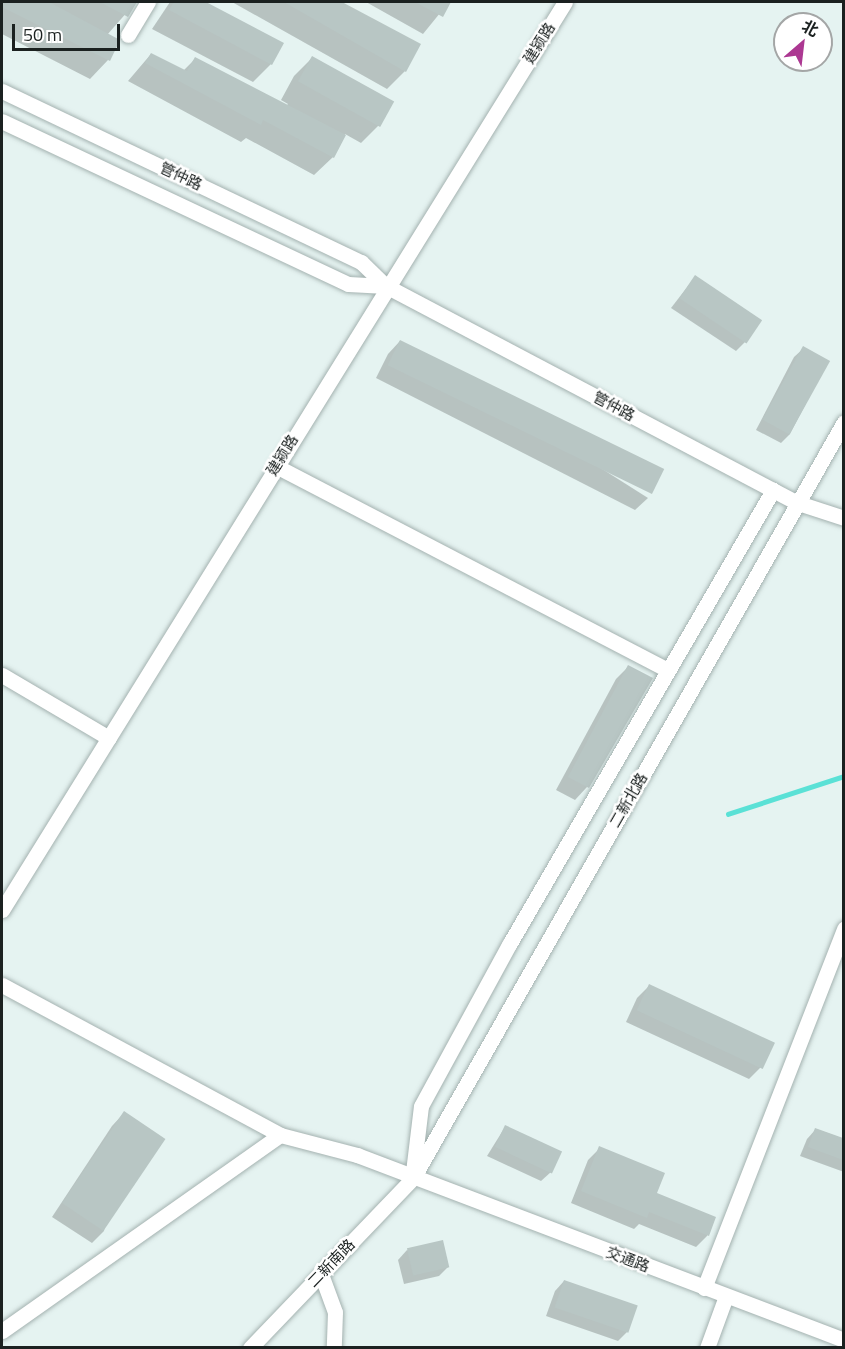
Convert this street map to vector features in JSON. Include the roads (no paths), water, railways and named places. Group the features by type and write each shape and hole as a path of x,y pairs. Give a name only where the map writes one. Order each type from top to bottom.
{"street":[{"path":"128,34 148,2"},
{"name":"建颍路","path":"2,910 386,286 565,2"},
{"name":"管仲路","path":"2,91 361,262 386,286 798,503 843,518"},
{"name":"管仲路","path":"2,121 348,284 386,286"},
{"name":"二新北路","path":"413,1178 843,422"},
{"path":"276,466 668,670"},
{"path":"413,1178 421,1106 668,670 773,490"},
{"path":"2,675 109,738"},
{"path":"704,1288 843,928"},
{"name":"交通路","path":"2,985 280,1135 357,1155 843,1340"},
{"path":"2,1331 280,1135"},
{"name":"二新南路","path":"250,1347 413,1178"},
{"path":"321,1274 334,1312 334,1347"},
{"path":"707,1347 726,1296"}],"waterway":[{"path":"728,814 844,776"}]}
